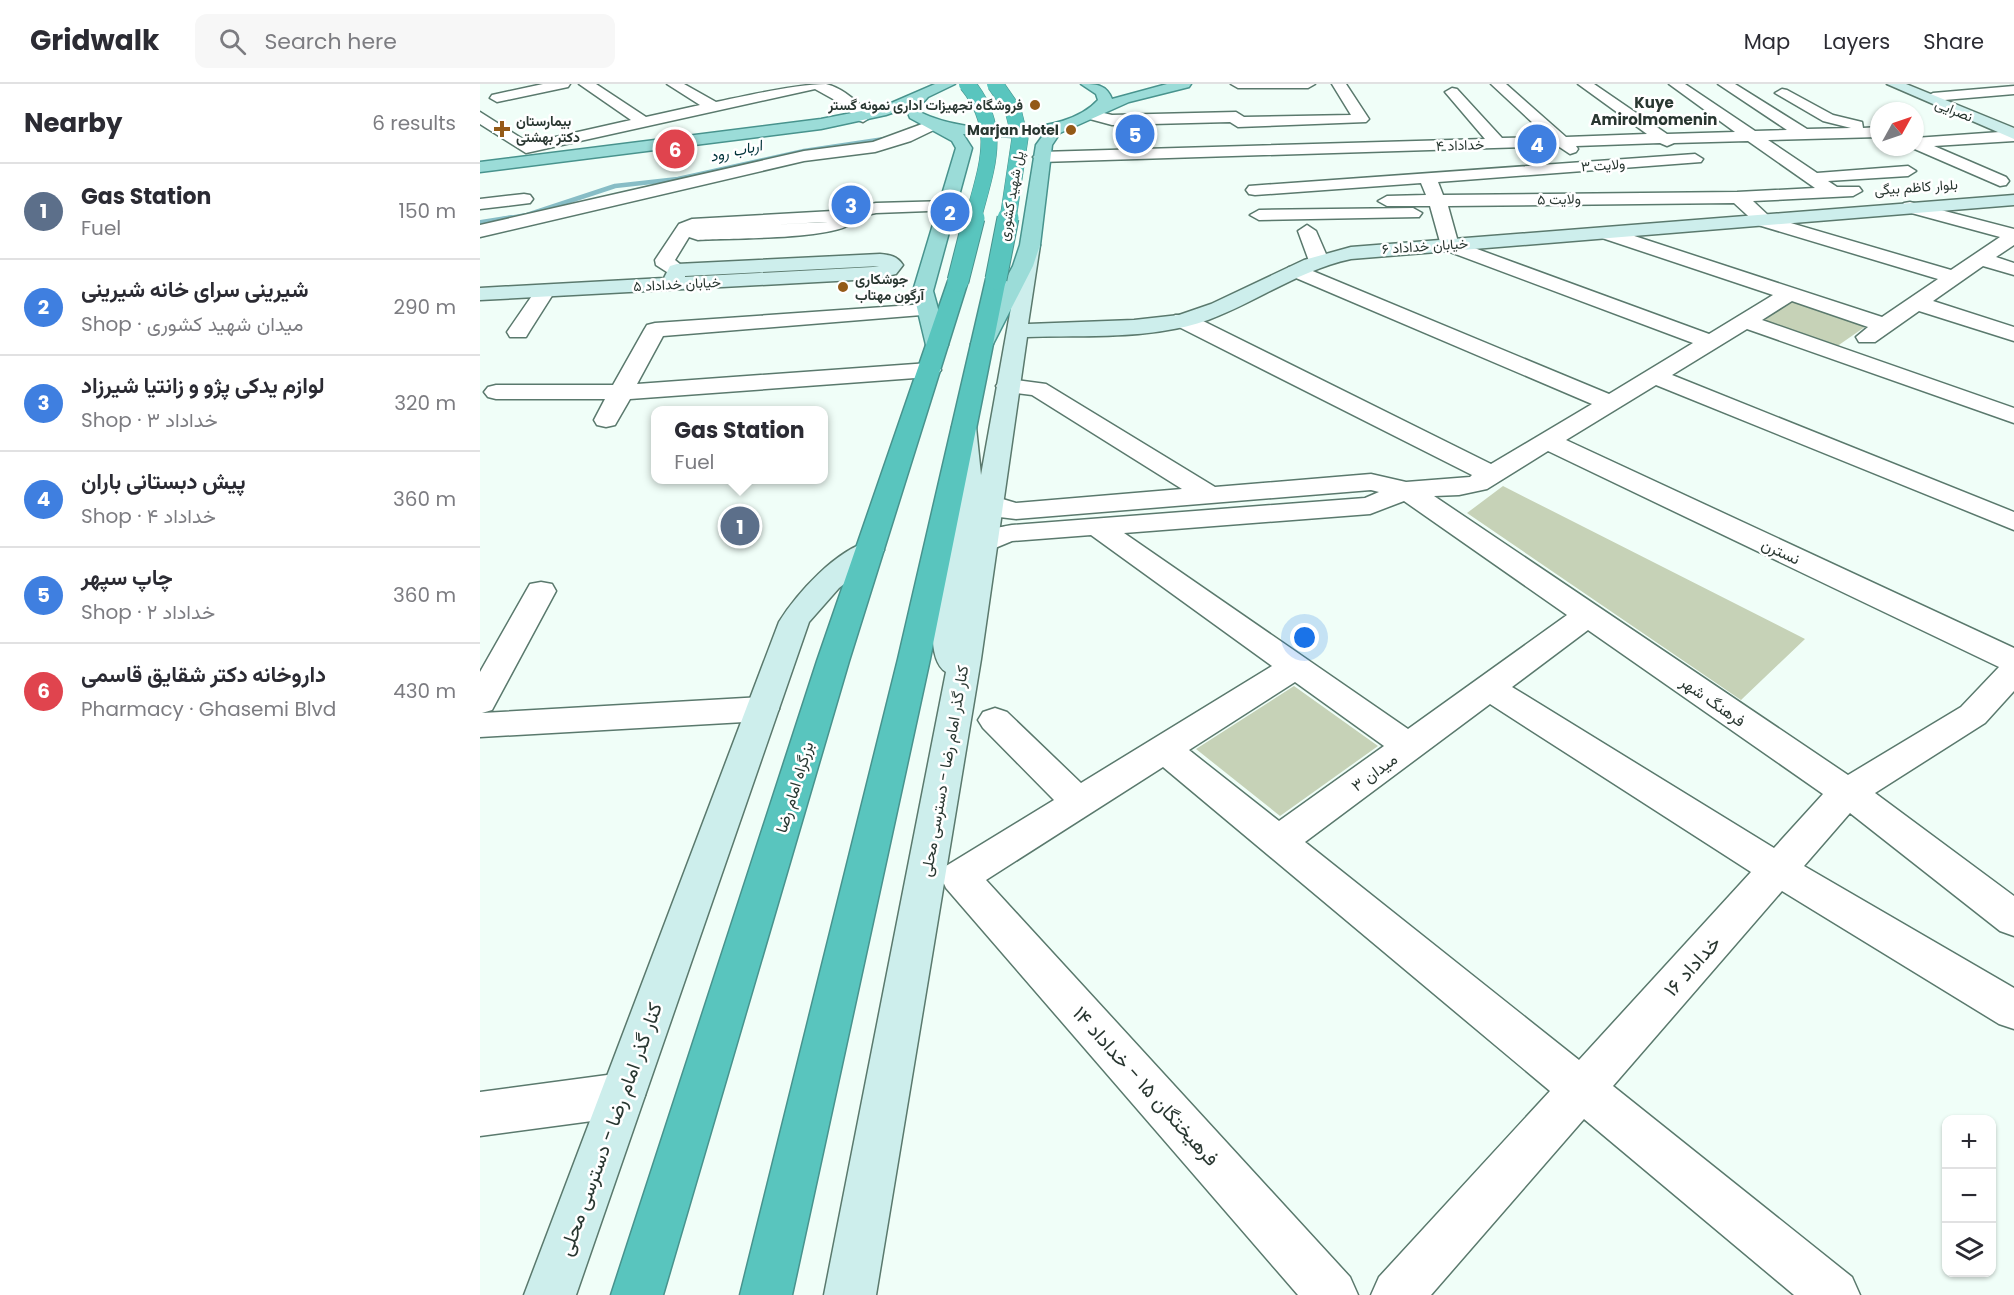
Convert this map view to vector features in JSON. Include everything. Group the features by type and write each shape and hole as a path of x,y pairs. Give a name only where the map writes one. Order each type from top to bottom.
{"highway":[{"name":"پل شهید کشوری","path":"942,280 991,147 988,120 976,95 967,84"},
{"name":"پل شهید کشوری","path":"982,344 1017,170 1020,138 1013,110 995,84"},
{"name":"بزرگراه امام رضا","path":"637,1295 870,550 933,357 942,280"},
{"path":"766,1295 914,659 982,344"}],"main road":[{"path":"480,166 526,155 821,124 863,117 893,110 925,92 948,84"},
{"path":"821,124 884,122 964,131 1004,132 1044,129 1088,116 1103,106 1105,98 1100,90 1089,84"},
{"path":"1113,84 1118,89 1131,91 1183,84"},
{"path":"982,344 1023,266 1030,245 1042,151 1055,130 1124,99 1183,84"},
{"name":"نصرایی","path":"1894,84 2014,135"},
{"path":"1904,84 2014,129"},
{"path":"925,92 914,103 913,112 932,126 961,141 963,152 949,206 942,280 923,291 933,357"},
{"path":"963,152 976,142 1001,137 1028,138 1042,151"},
{"name":"بلوار کاظم بیگی","path":"1844,203 1910,179"},
{"name":"بلوار کاظم بیگی","path":"1967,184 2009,183"},
{"name":"بلوار کاظم بیگی","path":"1844,203 1883,209 2014,200"},
{"name":"خیابان خداداد ۶","path":"1017,331 1154,324 1183,320 1211,311 1319,261 1361,251 1764,221 1844,203"},
{"name":"کنار گذر امام رضا - دسترسی محلی","path":"850,1295 960,686 1030,245"},
{"name":"خیابان خداداد ۵","path":"480,294 545,291 674,277 911,272 942,280"},
{"path":"960,686 947,626 969,495 964,427"},
{"name":"کنار گذر امام رضا - دسترسی محلی","path":"550,1295 762,709 800,612 823,586 870,550"}],"street":[{"path":"497,98 563,84"},
{"path":"586,84 643,123"},
{"path":"674,84 714,107"},
{"path":"480,117 526,155 643,123 817,84 847,101 863,117"},
{"path":"1231,84 1238,122 1361,118 1339,84"},
{"path":"1238,84 1308,84"},
{"path":"1498,84 1561,142 1615,187"},
{"path":"1585,84 1692,159 1764,221 1953,278"},
{"path":"1676,84 1753,136 1844,203"},
{"path":"1725,84 1806,134"},
{"path":"480,90 518,111"},
{"path":"1933,97 2014,90"},
{"path":"1452,92 1498,144"},
{"path":"1782,93 1828,118 1870,130"},
{"path":"1088,116 1112,120 1236,117"},
{"path":"480,231 804,156 875,147 905,138 932,126"},
{"path":"1273,131 1276,150"},
{"name":"خداداد ۴","path":"1042,151 1276,150 1870,132"},
{"path":"1924,143 2014,135"},
{"path":"1752,155 1870,147"},
{"path":"1924,148 2009,183"},
{"name":"ولایت ۳","path":"1260,203 1427,178 1716,157"},
{"path":"1810,177 1910,179"},
{"path":"1427,178 1440,207 1449,245 1710,342"},
{"path":"480,204 524,199"},
{"name":"ولایت ۵","path":"1260,203 1440,207 1742,202 1844,203"},
{"path":"674,277 665,260 686,228 687,232 693,234 831,227 845,221 842,217 833,216 876,208 949,206"},
{"path":"1910,207 2014,236"},
{"path":"1307,231 1319,261"},
{"path":"1606,233 1884,325"},
{"path":"1841,355 2014,236"},
{"path":"1980,259 2014,269"},
{"path":"1296,271 1610,403"},
{"path":"518,332 545,291"},
{"path":"989,503 1001,510 1016,511 1371,482 1406,490 1470,486 1492,475 1790,294"},
{"path":"1916,303 2014,334"},
{"path":"606,420 624,392 655,330 927,310"},
{"path":"1183,320 1492,475"},
{"path":"1745,321 2014,416"},
{"path":"496,392 624,392 933,357"},
{"path":"1654,376 2014,522"},
{"path":"1008,386 1038,389 1210,495"},
{"name":"نسترن","path":"1547,441 2011,676"},
{"path":"983,544 1003,534 1370,506 1406,490"},
{"name":"فرهنگ شهر","path":"1406,490 1890,822 2014,919"},
{"name":"میدان ۳","path":"1097,527 1409,747 1278,842"},
{"path":"480,702 541,591"},
{"path":"1409,747 1588,615"},
{"path":"995,720 1079,803 1295,667"},
{"name":"خداداد ۱۶","path":"1397,1295 1846,793 1973,715 2011,676"},
{"path":"1489,688 1778,870 2014,1010"},
{"path":"480,725 762,709"},
{"path":"1164,749 1834,1295"},
{"name":"فرهیختگان ۱۵ - خداداد ۱۴","path":"1079,803 960,877 1332,1295"},
{"path":"480,1114 622,1095"}],"green space":[{"path":"1794,299 1869,324 1836,347 1760,321"},
{"path":"1503,486 1805,639 1741,700 1467,513"},
{"path":"1294,686 1378,746 1280,816 1196,749"}],"waterway":[{"name":"ارباب رود","path":"503,219 527,215 615,186 678,179 804,151 891,138"},
{"name":"ارباب رود","path":"480,223 512,218"}],"place":[{"name":"فروشگاه تجهیزات اداری نمونه گستر","path":"1035,105"},
{"name":"بیمارستان دکتر بهشتی","path":"502,129"},
{"name":"Marjan Hotel","path":"1071,130"},
{"name":"چاپ سپهر","path":"1135,134"},
{"name":"پیش دبستانی باران","path":"1537,144"},
{"name":"داروخانه دکتر شقایق قاسمی","path":"675,149"},
{"name":"لوازم یدکی پژو و زانتیا شیرزاد","path":"851,205"},
{"name":"شیرینی سرای خانه شیرینی","path":"950,212"},
{"name":"جوشکاری آرگون مهتاب","path":"843,287"},
{"name":"Gas Station","path":"740,526"}],"district":[{"name":"Kuye Amirolmomenin","path":"1654,112"}]}
